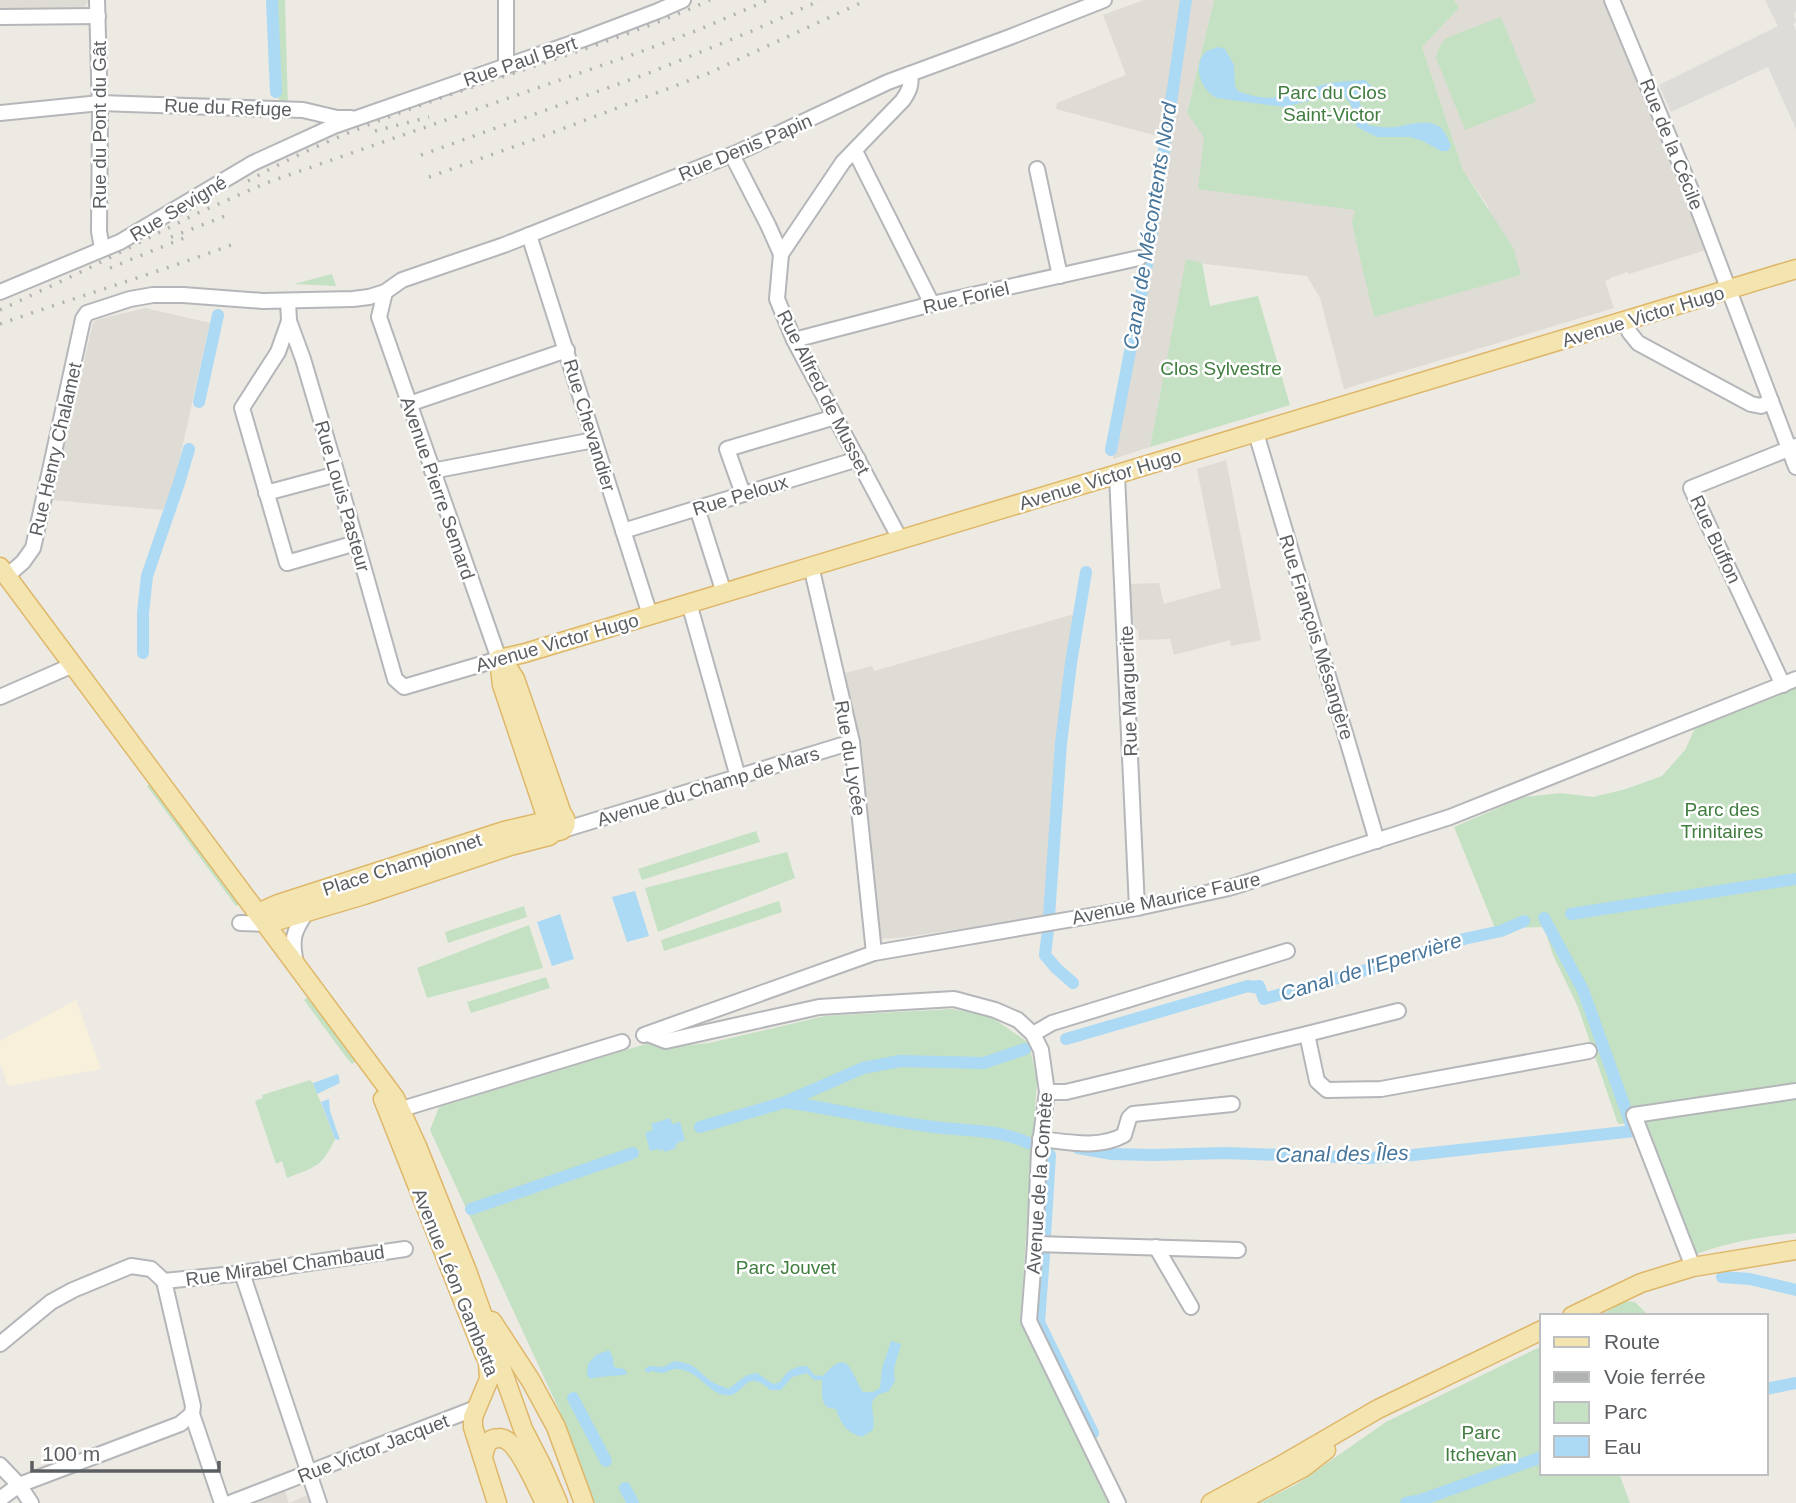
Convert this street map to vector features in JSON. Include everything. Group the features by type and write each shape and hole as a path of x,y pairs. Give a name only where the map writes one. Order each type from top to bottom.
{"main road":[{"name":"Avenue Victor Hugo","path":"499,659 1796,269"},
{"name":"Avenue Léon Gambetta","path":"3,572 367,1060 394,1111 417,1146 467,1271 523,1429 542,1466"},
{"path":"499,659 515,679 555,823"},
{"name":"Place Championnet","path":"262,918 306,913 510,846 549,836 555,823"},
{"name":"Place Championnet","path":"262,918 289,900 505,831 555,823"},
{"name":"Avenue Léon Gambetta","path":"394,1111 488,1363 546,1503"},
{"path":"1576,1314 1641,1283 1693,1267 1796,1250"},
{"path":"467,1271 489,1317 531,1381 556,1427 584,1503"},
{"path":"1210,1503 1363,1417 1540,1331"},
{"path":"488,1363 489,1379 476,1408 473,1427 497,1503"},
{"path":"556,1427 547,1416 537,1413 529,1419 528,1425 542,1466 558,1503"},
{"path":"1237,1503 1304,1467 1338,1441 1363,1417"},
{"path":"483,1457 491,1440 504,1438 520,1455 546,1503"}],"street":[{"name":"Rue du Pont du Gât","path":"97,0 100,103 99,231 102,249"},
{"path":"506,0 506,65"},
{"name":"Rue Paul Bert","path":"354,118 584,39 657,6 683,0"},
{"name":"Rue Denis Papin","path":"87,313 130,299 153,295 288,301 354,299 385,292 402,280 529,235 732,155 888,82 1104,0"},
{"name":"Rue de la Cécile","path":"1612,0 1691,190 1771,401 1793,448 1796,467"},
{"path":"0,17 97,16"},
{"name":"Rue Alfred de Musset","path":"900,539 794,340 777,299 781,254 843,162 903,100 910,86 910,74"},
{"name":"Rue du Refuge","path":"0,113 100,103 303,110 337,118 354,118"},
{"name":"Rue Sevigné","path":"0,292 106,249 253,163 354,118"},
{"path":"855,151 932,304"},
{"path":"732,155 781,254"},
{"path":"1037,169 1060,276"},
{"name":"Rue Chevandier","path":"529,235 650,615"},
{"name":"Rue Foriel","path":"794,340 932,304 1139,258"},
{"path":"354,299 379,317 385,292"},
{"name":"Rue Louis Pasteur","path":"288,301 289,321 303,359 393,672 404,687"},
{"name":"Rue Henry Chalamet","path":"3,572 23,562 33,548 83,319 87,313"},
{"name":"Avenue Pierre Semard","path":"379,317 499,659"},
{"path":"289,321 278,352 242,408 287,563 356,543"},
{"path":"1624,321 1638,343 1751,404 1760,406 1771,401"},
{"path":"409,404 567,350"},
{"path":"743,494 727,449 835,417"},
{"name":"Rue François Mésangère","path":"1256,433 1377,841"},
{"path":"432,471 594,440"},
{"name":"Rue Buffon","path":"1790,682 1691,488 1793,448"},
{"name":"Rue Peloux","path":"623,530 858,459"},
{"path":"266,493 337,474"},
{"name":"Rue Marguerite","path":"1117,475 1137,908"},
{"path":"697,508 724,593"},
{"name":"Rue du Lycée","path":"811,566 852,742 874,953"},
{"path":"689,603 738,777"},
{"name":"Avenue Victor Hugo","path":"404,687 499,659"},
{"path":"0,698 73,665"},
{"name":"Avenue Maurice Faure","path":"1033,1034 1018,1020 995,1010 954,999 820,1007 666,1041 646,1035 874,953 1137,908 1229,888 1450,817 1790,682"},
{"name":"Avenue du Champ de Mars","path":"555,823 738,777 852,742"},
{"name":"Place Championnet","path":"296,964 293,936 306,913"},
{"path":"240,923 262,918"},
{"path":"1033,1034 1052,1023 1287,951"},
{"path":"1047,1092 1066,1092 1398,1011"},
{"name":"Avenue de la Comète","path":"1033,1034 1041,1050 1047,1092 1040,1139 1029,1321 1118,1503"},
{"path":"1307,1034 1317,1081 1327,1090 1381,1089 1589,1051"},
{"path":"394,1111 622,1042"},
{"path":"1693,1267 1634,1115 1796,1091"},
{"path":"417,1146 413,1120 424,1102"},
{"path":"1040,1139 1085,1143 1113,1141 1124,1135 1129,1118 1133,1114 1232,1104"},
{"path":"1035,1244 1238,1250"},
{"path":"1156,1247 1191,1307"},
{"name":"Rue Mirabel Chambaud","path":"164,1280 242,1273 405,1249"},
{"path":"0,1344 51,1303 73,1290 131,1266 151,1269 164,1280 193,1406 192,1414 222,1503"},
{"path":"242,1273 319,1503"},
{"name":"Rue Victor Jacquet","path":"230,1503 476,1408"},
{"path":"0,1499 19,1485 180,1423 192,1414"},
{"path":"0,1465 32,1503"}],"shaded area":[{"path":"0,0 89,0 83,9 0,12"},
{"path":"1144,0 1214,0 1187,113 1355,210 1355,237 1375,317 1489,208 1463,170 1422,47 1459,8 1454,0 1603,0 1706,250 1629,274 1627,272 1605,281 1614,308 1344,389 1320,298 1307,276 1197,263 1187,259 1150,447 1113,459 1154,239 1169,140 1056,109 1057,103 1126,75 1103,15"},
{"path":"1765,0 1796,0 1796,22 1793,24 1796,31 1796,129 1768,67 1671,112 1659,85 1778,26"},
{"path":"145,308 210,323 174,484 163,510 51,500 93,323"},
{"path":"1226,460 1261,640 1231,646 1230,640 1174,655 1170,639 1139,640 1138,630 1132,630 1130,584 1159,583 1164,604 1221,588 1197,469"},
{"path":"1078,613 1056,801 1047,917 878,939 861,747 845,673 872,666 874,671"},
{"path":"76,1000 101,1069 8,1086 0,1063 0,1041"},
{"path":"284,1489 289,1503 248,1503"},
{"path":"308,1495 311,1503 289,1503"}],"green space":[{"path":"276,0 285,0 288,109 279,109"},
{"name":"Parc du Clos Saint-Victor","path":"1214,0 1454,0 1459,8 1422,47 1463,170 1514,249 1521,275 1374,317 1352,222 1355,210 1198,189 1204,137 1187,113"},
{"path":"1501,17 1536,102 1465,130 1436,58 1439,47 1446,38"},
{"name":"Clos Sylvestre","path":"1186,259 1202,263 1210,306 1258,296 1290,405 1150,447"},
{"path":"332,274 336,286 294,284"},
{"name":"Parc des Trinitaires","path":"1796,685 1796,1233 1744,1241 1694,1255 1646,1122 1618,1124 1578,1007 1553,955 1544,927 1495,928 1454,827 1524,797 1561,793 1593,797 1662,776 1685,750 1696,726"},
{"path":"150,784 239,904 236,906 147,786"},
{"path":"756,831 760,842 642,880 638,869"},
{"path":"787,852 795,878 658,932 645,888"},
{"path":"779,901 782,912 664,951 661,940"},
{"path":"524,906 527,917 448,943 445,932"},
{"path":"529,925 543,968 427,998 417,968"},
{"path":"546,977 550,988 471,1013 467,1002"},
{"path":"308,997 356,1061 352,1064 304,1000"},
{"name":"Parc Jouvet","path":"952,1009 990,1016 1029,1043 1037,1081 1020,1322 1109,1503 590,1503 560,1412 430,1130 439,1107 652,1042 680,1046 709,1043 825,1016"},
{"path":"310,1080 335,1139 317,1165 287,1178 282,1161 276,1164 255,1101 263,1098 262,1095"},
{"path":"1626,1301 1635,1302 1647,1314 1602,1314"},
{"name":"Parc Itchevan","path":"1540,1347 1540,1475 1620,1475 1630,1503 1260,1503 1297,1484 1386,1422"}],"water":[{"path":"1218,47 1225,49 1234,65 1235,86 1238,91 1266,98 1337,82 1365,80 1372,87 1358,98 1368,125 1392,127 1418,123 1435,124 1442,129 1451,146 1448,151 1441,151 1410,137 1377,137 1357,127 1349,102 1337,94 1284,107 1217,98 1203,85 1199,67 1204,53"},
{"path":"635,891 649,936 627,942 612,897"},
{"path":"560,914 574,959 552,966 537,922"},
{"path":"338,1074 340,1083 317,1094 313,1083"},
{"path":"329,1099 330,1111 340,1140 335,1139 321,1102"},
{"path":"670,1118 672,1124 680,1122 685,1140 679,1142 676,1148 664,1152 663,1149 650,1151 645,1133 653,1130 651,1124"},
{"path":"891,1341 901,1344 894,1369 895,1381 889,1391 880,1394 873,1401 873,1430 862,1437 845,1427 836,1409 826,1406 822,1380 814,1380 807,1373 792,1377 781,1390 770,1390 755,1381 749,1382 731,1395 724,1395 684,1370 648,1373 644,1370 649,1366 664,1367 674,1361 682,1362 692,1365 713,1382 728,1389 747,1375 757,1373 773,1384 780,1382 794,1368 807,1366 814,1375 823,1376 838,1363 843,1363 848,1365 863,1392 873,1392 880,1388 882,1368"},
{"path":"609,1350 614,1367 624,1369 628,1374 590,1379 587,1375 588,1364 596,1355"}],"waterway":[{"path":"272,0 276,92"},
{"name":"Canal de Mécontents Nord","path":"1111,450 1148,259 1186,0"},
{"path":"199,402 218,315"},
{"path":"143,653 147,576 189,449"},
{"name":"Canal de Mécontents Nord","path":"1049,916 1061,743 1086,572"},
{"name":"Canal de l'Epervière","path":"1571,914 1796,879"},
{"path":"1544,918 1583,990 1632,1127"},
{"name":"Canal de l'Epervière","path":"1066,1039 1248,986 1259,986 1264,999 1464,939 1501,931 1524,921"},
{"name":"Canal de Mécontents Nord","path":"1048,930 1045,955 1073,983"},
{"name":"Canal de l'Epervière","path":"700,1127 785,1102 863,1068 900,1061 984,1063 1025,1049"},
{"name":"Canal des Îles","path":"785,1102 915,1124 994,1133 1028,1143"},
{"name":"Canal des Îles","path":"1078,1148 1112,1154 1225,1153 1367,1158 1634,1131"},
{"name":"Canal de l'Epervière","path":"471,1209 633,1153"},
{"path":"1045,1237 1050,1155"},
{"path":"1044,1255 1039,1322 1093,1433"},
{"path":"1722,1277 1750,1279 1796,1290"},
{"path":"1768,1389 1796,1383"},
{"path":"573,1398 606,1461"},
{"path":"1406,1503 1540,1458"},
{"path":"625,1488 633,1503"}],"railway":[{"path":"248,181 360,128 594,46 710,0"},
{"path":"0,310 198,213 266,183 640,52 768,0"},
{"path":"421,155 649,73 821,0"},
{"path":"429,177 709,73 867,0"},
{"path":"375,131 429,117"},
{"path":"171,237 230,214"},
{"path":"110,268 184,238"},
{"path":"0,324 239,242"}]}
